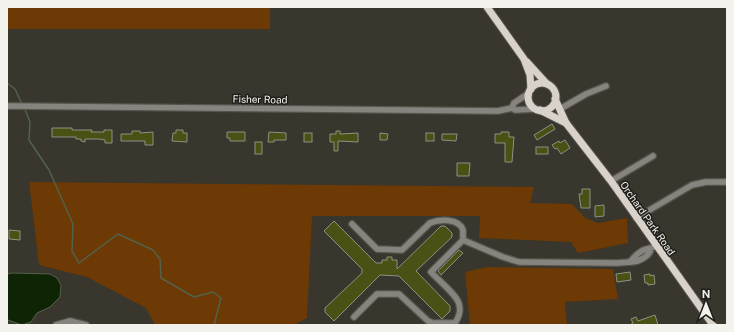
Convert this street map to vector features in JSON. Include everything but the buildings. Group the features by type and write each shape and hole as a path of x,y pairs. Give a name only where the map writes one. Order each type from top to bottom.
{"main road":[{"path":"486,7 524,59 554,90 555,99 551,107 547,109 538,109 531,105 529,101 530,75 524,59"},
{"path":"530,91 539,83 547,84"},
{"name":"Orchard Park Road","path":"555,99 566,123 610,181 636,218 654,248 713,325"},
{"name":"Orchard Park Road","path":"538,109 566,123"}],"street":[{"path":"560,109 586,94 606,86"},
{"path":"512,108 514,103 530,91"},
{"name":"Fisher Road","path":"7,106 498,111 512,108 515,110 530,108 538,109"},
{"path":"610,181 653,156"},
{"path":"636,218 692,185 706,182 727,182"},
{"path":"352,224 377,249 402,250 430,223 435,221 449,220 457,223 462,229 463,240"},
{"path":"463,240 519,262 630,262 647,249 654,248"},
{"path":"354,317 377,294 399,294 428,321 433,323 455,323 460,316 460,304 431,272 463,240"},
{"path":"56,325 70,321 86,325"}],"shaded area":[{"path":"7,7 270,7 270,29 7,29"},
{"path":"29,182 534,187 530,203 572,204 585,218 598,223 627,218 628,243 578,253 571,242 479,238 480,216 312,216 307,318 294,325 155,325 146,308 87,277 39,265"},
{"path":"487,267 613,269 618,299 565,302 567,325 470,325 465,272"},
{"path":"7,274 50,274 57,278 61,285 60,297 50,307 37,313 31,322 22,325 8,320"}],"waterway":[{"path":"7,83 15,89 22,104"},
{"path":"24,107 30,122 29,140 49,170 73,224 72,251 79,263 118,234 153,250 160,259 161,278 194,297 213,292 221,298 214,325"}]}
